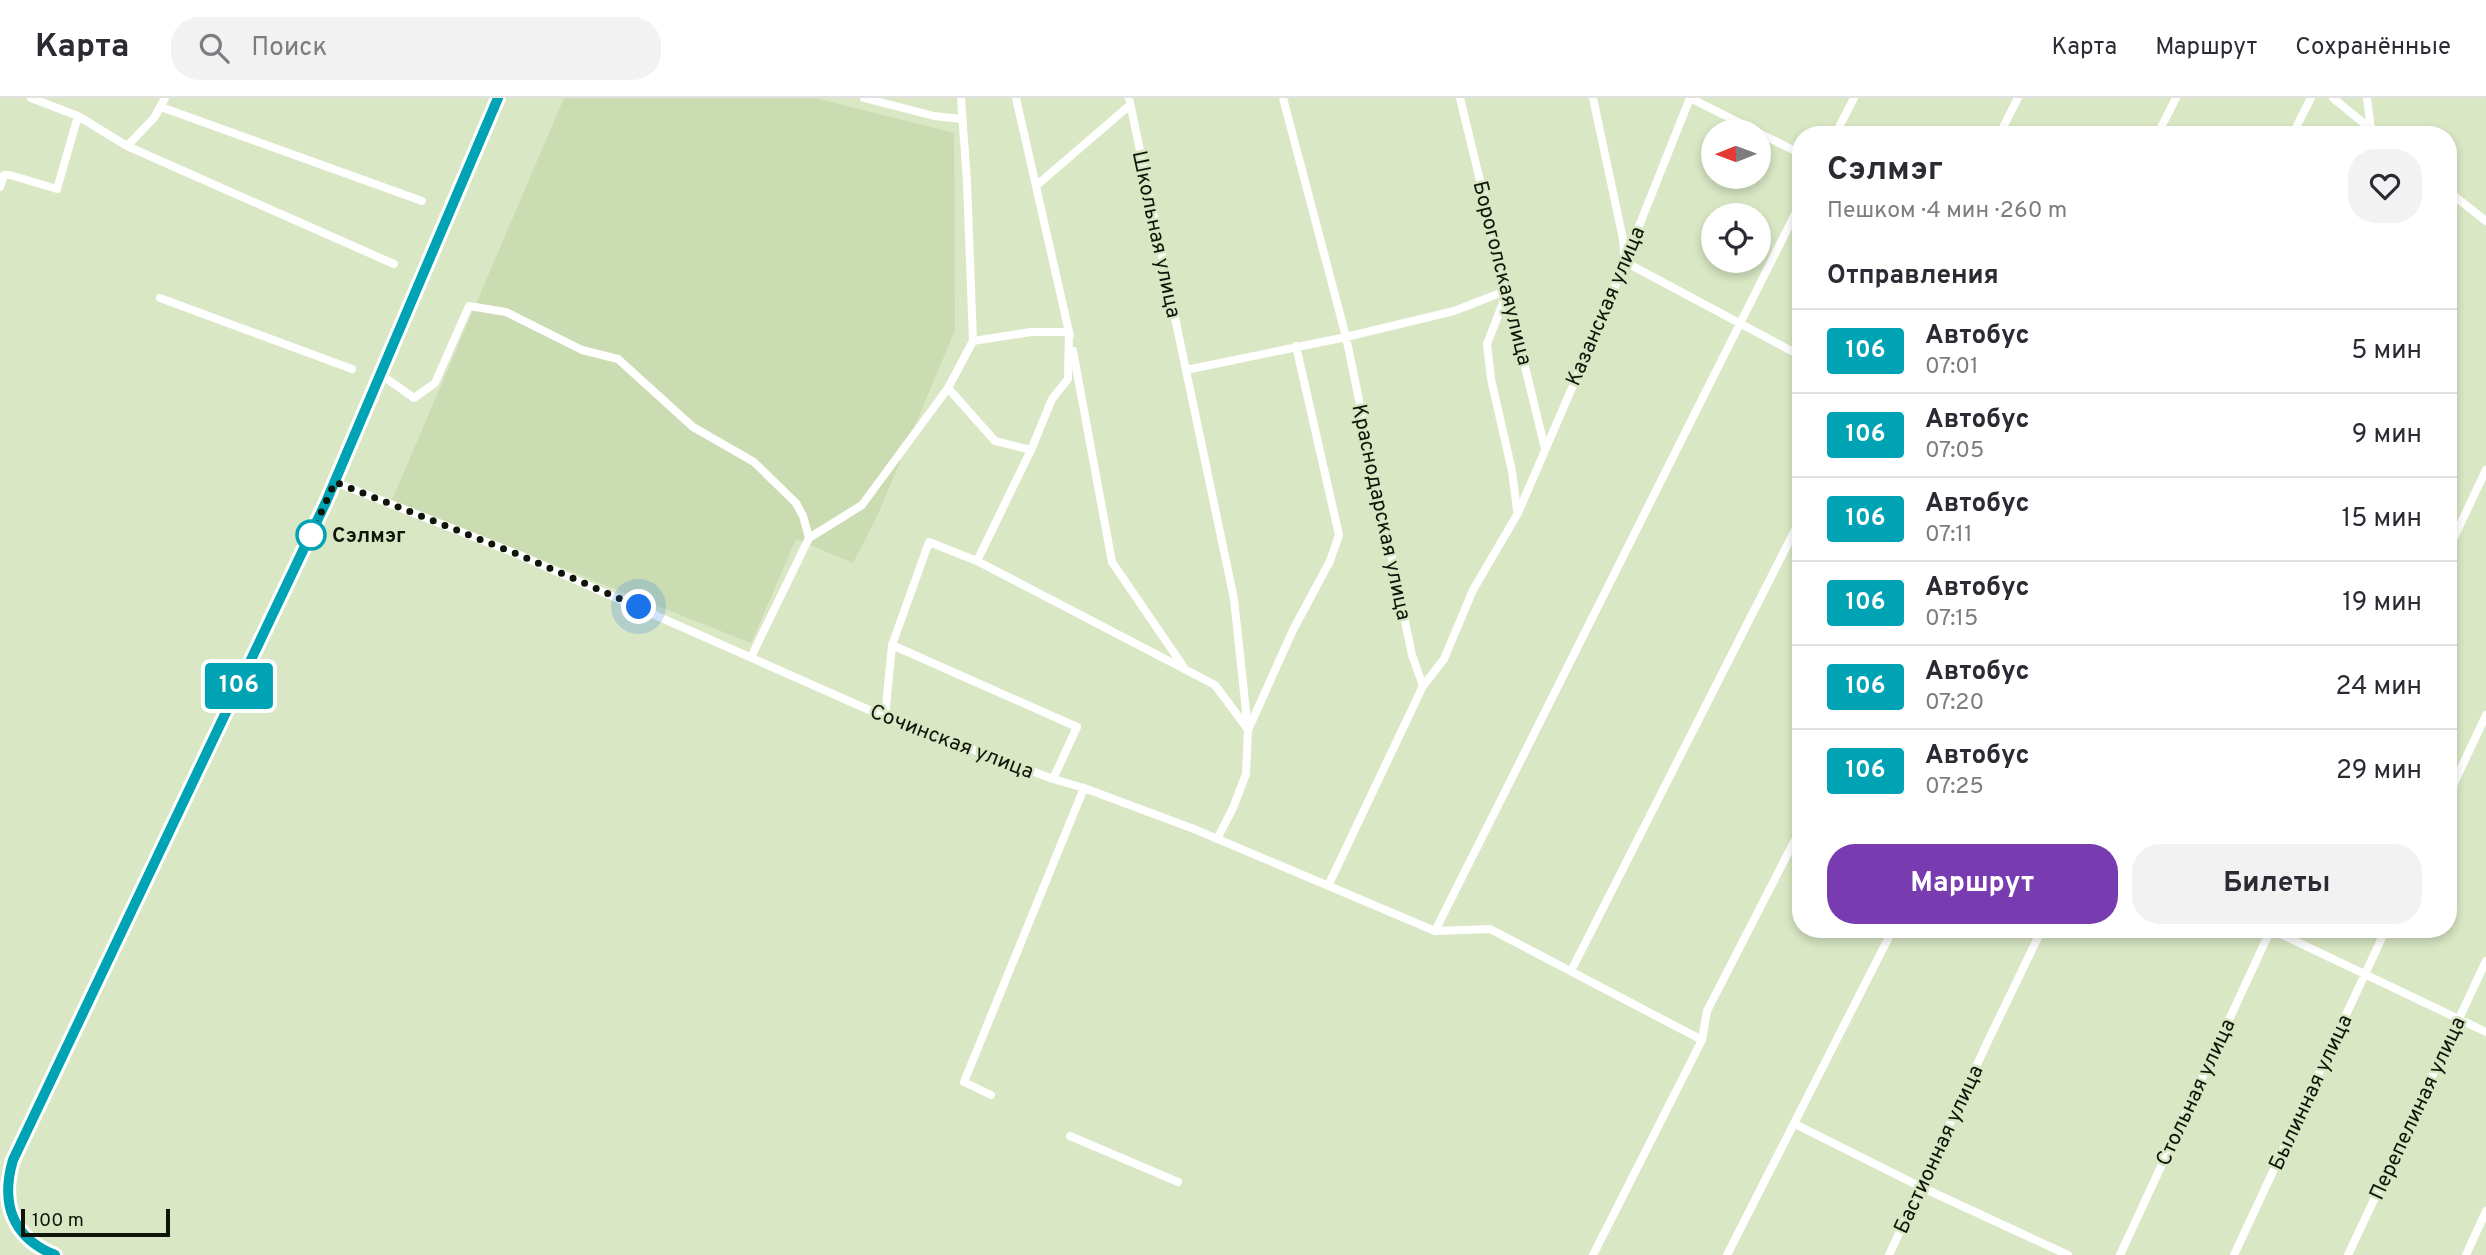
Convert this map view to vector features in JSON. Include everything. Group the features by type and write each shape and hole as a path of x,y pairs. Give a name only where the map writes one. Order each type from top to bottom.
{"main road":[{"path":"55,1255 31,1242 14,1222 7,1195 13,1160 335,482 498,98"}],"street":[{"path":"32,98 78,116 127,146 394,264"},
{"path":"864,98 934,116 962,119"},
{"path":"751,657 809,538 862,505 948,388 972,341 967,182 961,98"},
{"path":"1016,98 1069,332 1112,562 1185,668"},
{"name":"Краснодарская улица","path":"1283,98 1297,160 1346,337 1412,655 1423,686"},
{"name":"Бороголскаяулица","path":"1460,98 1545,449"},
{"path":"1593,98 1623,239 1625,262 1792,351"},
{"path":"1690,98 1731,119"},
{"name":"Казанская улица","path":"1328,886 1423,686 1444,659 1473,590 1518,513 1625,262 1690,98"},
{"path":"1840,126 1854,98"},
{"path":"2004,126 2018,98"},
{"path":"2162,126 2176,98"},
{"path":"2297,126 2311,98"},
{"path":"2333,98 2368,126"},
{"path":"2367,98 2374,126"},
{"path":"1037,185 1130,101"},
{"name":"Школьная улица","path":"1130,101 1234,600 1248,730"},
{"path":"127,146 154,118 163,102 422,201"},
{"path":"0,187 4,175 10,174 57,189 78,116"},
{"path":"1771,139 1792,149"},
{"path":"2457,198 2486,221"},
{"path":"1435,931 1792,220"},
{"path":"1186,370 1346,337 1454,311 1508,290"},
{"path":"1508,290 1486,344 1518,513"},
{"path":"160,298 352,369"},
{"path":"380,374 414,398 435,383 469,306 506,312 582,350 618,359 693,427 754,462 796,503 809,538"},
{"path":"972,341 1031,332 1069,332"},
{"path":"977,561 1031,450 1052,399 1068,379 1069,332"},
{"path":"1217,839 1246,774 1248,730 1293,630 1330,562 1339,535 1296,346"},
{"path":"948,388 995,440 1031,450"},
{"path":"2457,531 2486,470"},
{"name":"Сочинская улица","path":"335,482 517,554 885,717 1053,779 1077,727 892,645"},
{"path":"1570,971 1792,536"},
{"path":"885,717 892,645 929,542 977,561 1215,685 1248,730"},
{"path":"2457,777 2486,715"},
{"path":"1053,779 1084,788 1217,839 1435,931 1490,929 1702,1040"},
{"path":"991,1095 964,1082 1084,788"},
{"path":"1593,1255 1702,1040 1707,1011 1792,846"},
{"path":"1727,1255 1888,938"},
{"name":"Бастионная улица","path":"1889,1255 2038,938"},
{"name":"Стольная улица","path":"2120,1255 2267,938"},
{"path":"2289,938 2486,1032"},
{"name":"Былинная улица","path":"2234,1255 2382,938"},
{"name":"Перепелиная улица","path":"2348,1255 2486,961"},
{"path":"1795,1124 1921,1187 2068,1255"},
{"path":"1070,1136 1178,1182"},
{"path":"2466,1255 2486,1211"}],"shaded area":[{"path":"564,98 815,98 954,133 955,330 879,512 853,563 796,539 751,643 392,500"}],"bus line":[{"name":"106","path":"55,1255 31,1242 14,1222 7,1195 13,1160 326,502 498,98"}],"place":[{"name":"Сэлмэг","path":"311,535"}],"route":[{"path":"311,535 335,482 517,554 639,607"}]}
